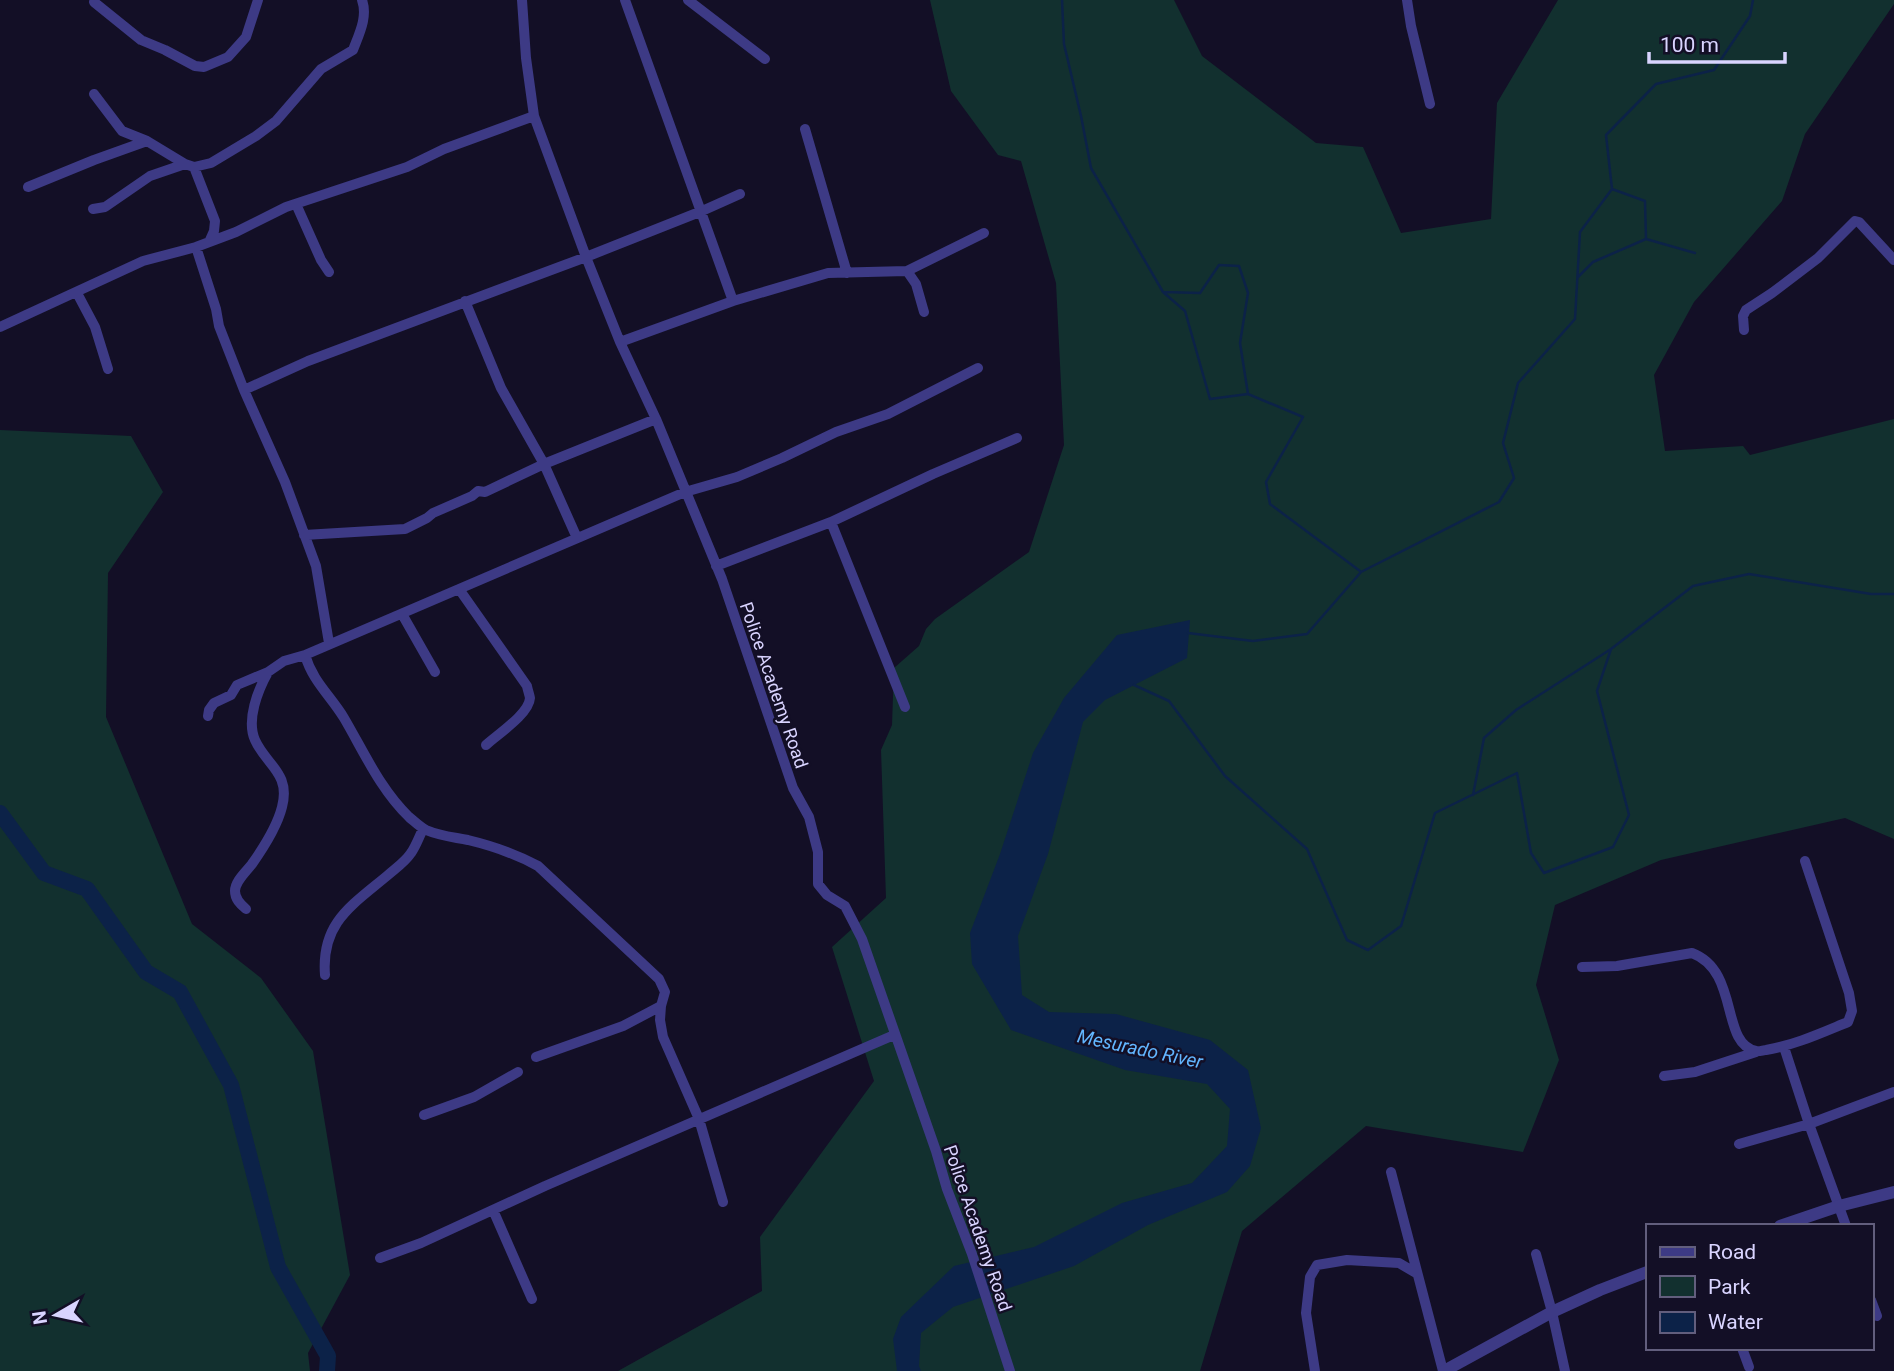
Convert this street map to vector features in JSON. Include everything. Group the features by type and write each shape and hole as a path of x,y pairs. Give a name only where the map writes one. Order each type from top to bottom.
{"street":[{"path":"94,2 141,40 195,66 204,67 228,57 246,37 258,0"},
{"path":"93,209 115,201 150,176 190,165 211,163 276,121 321,69 353,50 363,20 362,0"},
{"name":"Police Academy Road","path":"522,0 534,116 620,342 656,419 716,566 793,788 809,817 818,852 818,884 827,895 845,906 862,939 1009,1367"},
{"path":"625,0 733,301"},
{"path":"688,0 765,59"},
{"path":"1407,0 1430,104"},
{"path":"94,94 122,131 147,141 190,165 215,221 210,240"},
{"path":"0,327 143,261 196,247 296,204 407,167 444,149 534,116"},
{"path":"805,128 847,273"},
{"path":"28,187 147,141"},
{"path":"244,390 308,361 586,257 740,194"},
{"path":"296,204 329,272"},
{"path":"1745,330 1743,316 1746,310 1818,258 1855,221 1859,222 1894,260"},
{"path":"620,342 733,301 828,272 907,271 984,233"},
{"path":"196,247 219,326 285,482 316,566 329,643"},
{"path":"907,271 916,284 924,312"},
{"path":"77,293 95,327 108,369"},
{"path":"465,301 501,388 544,464 578,538"},
{"path":"208,716 214,703 231,695 237,685 268,672 284,660 304,655 402,614 685,492 737,477 836,432 888,414 978,368"},
{"path":"304,535 405,529 478,491 485,492 544,464 656,419"},
{"path":"716,566 831,522 1017,438"},
{"path":"831,522 905,707"},
{"path":"459,589 527,686 530,697 521,715 486,745"},
{"path":"402,614 435,673"},
{"path":"304,655 309,669 344,718 375,775 398,806 423,829 450,838 489,845 538,866 659,979 665,992 660,1020 663,1037 699,1119 723,1202"},
{"path":"246,909 239,902 235,889 274,828 283,803 282,780 255,740 251,726 256,698 268,672"},
{"path":"325,975 325,947 334,925 363,896 405,861 423,829"},
{"path":"1664,1076 1695,1072 1756,1052 1784,1047 1848,1023 1852,1011 1849,993 1805,861"},
{"path":"1582,967 1617,966 1692,953 1703,957 1718,975 1726,994 1735,1033 1741,1044 1756,1052"},
{"path":"536,1057 623,1026 661,1006"},
{"path":"380,1258 894,1035"},
{"path":"1784,1047 1845,1224"},
{"path":"424,1115 474,1097 518,1072"},
{"path":"1739,1144 1809,1124 1894,1093"},
{"path":"1391,1172 1444,1371 1552,1312 1646,1272"},
{"path":"1786,1224 1839,1206 1894,1192"},
{"path":"493,1210 532,1299"},
{"path":"1536,1254 1565,1371"},
{"path":"1315,1371 1306,1313 1310,1277 1317,1265 1347,1260 1399,1263 1416,1273"},
{"path":"1873,1305 1877,1316"},
{"path":"1743,1350 1749,1367"}],"green space":[{"path":"930,0 1174,0 1202,56 1316,143 1363,147 1401,233 1491,219 1497,103 1558,0 1894,0 1894,4 1805,134 1782,201 1694,302 1654,375 1665,451 1743,446 1750,455 1894,419 1894,839 1845,818 1661,860 1555,905 1536,985 1559,1060 1523,1152 1366,1126 1242,1231 1200,1371 618,1371 762,1291 760,1237 874,1081 832,947 886,898 881,750 892,725 894,668 919,646 926,629 935,619 1029,552 1064,445 1056,283 1021,161 998,155 951,91"},
{"path":"0,430 131,436 163,492 108,573 106,717 192,924 261,978 313,1051 350,1275 308,1353 310,1371 0,1371"}],"water":[{"name":"Mesurado River","path":"1190,620 1187,658 1105,700 1083,722 1048,854 1018,936 1022,995 1049,1012 1116,1014 1210,1040 1248,1070 1261,1128 1250,1166 1227,1192 1148,1225 1074,1266 953,1307 921,1333 921,1371 897,1371 893,1339 901,1317 954,1266 1034,1247 1122,1203 1192,1183 1227,1146 1230,1109 1207,1084 1125,1070 1011,1030 972,964 970,933 1000,854 1033,753 1064,698 1117,635"}],"waterway":[{"path":"1062,0 1064,44 1091,168 1163,292 1185,311 1210,399 1248,394 1303,417 1266,482 1270,504 1360,571"},
{"path":"1188,633 1253,641 1307,634 1361,572 1499,502 1514,478 1503,443 1518,383 1575,319 1580,232 1612,189 1606,135 1656,84 1714,70 1750,16 1753,0"},
{"path":"1612,189 1645,201 1646,239"},
{"path":"1578,277 1593,262 1646,239 1695,253"},
{"path":"1163,292 1200,293 1219,265 1239,266 1248,293 1240,343 1248,394"},
{"path":"1134,685 1169,701 1225,776 1307,849 1347,940 1368,950 1401,926 1435,813 1517,773 1531,853 1544,873 1613,847 1629,815 1597,691 1611,649 1693,586 1749,574 1871,594 1894,594"},
{"path":"1473,795 1484,738 1516,710 1611,649"},
{"path":"0,813 44,873 87,889 146,972 180,992 231,1085 278,1267 328,1356 327,1371"}]}
